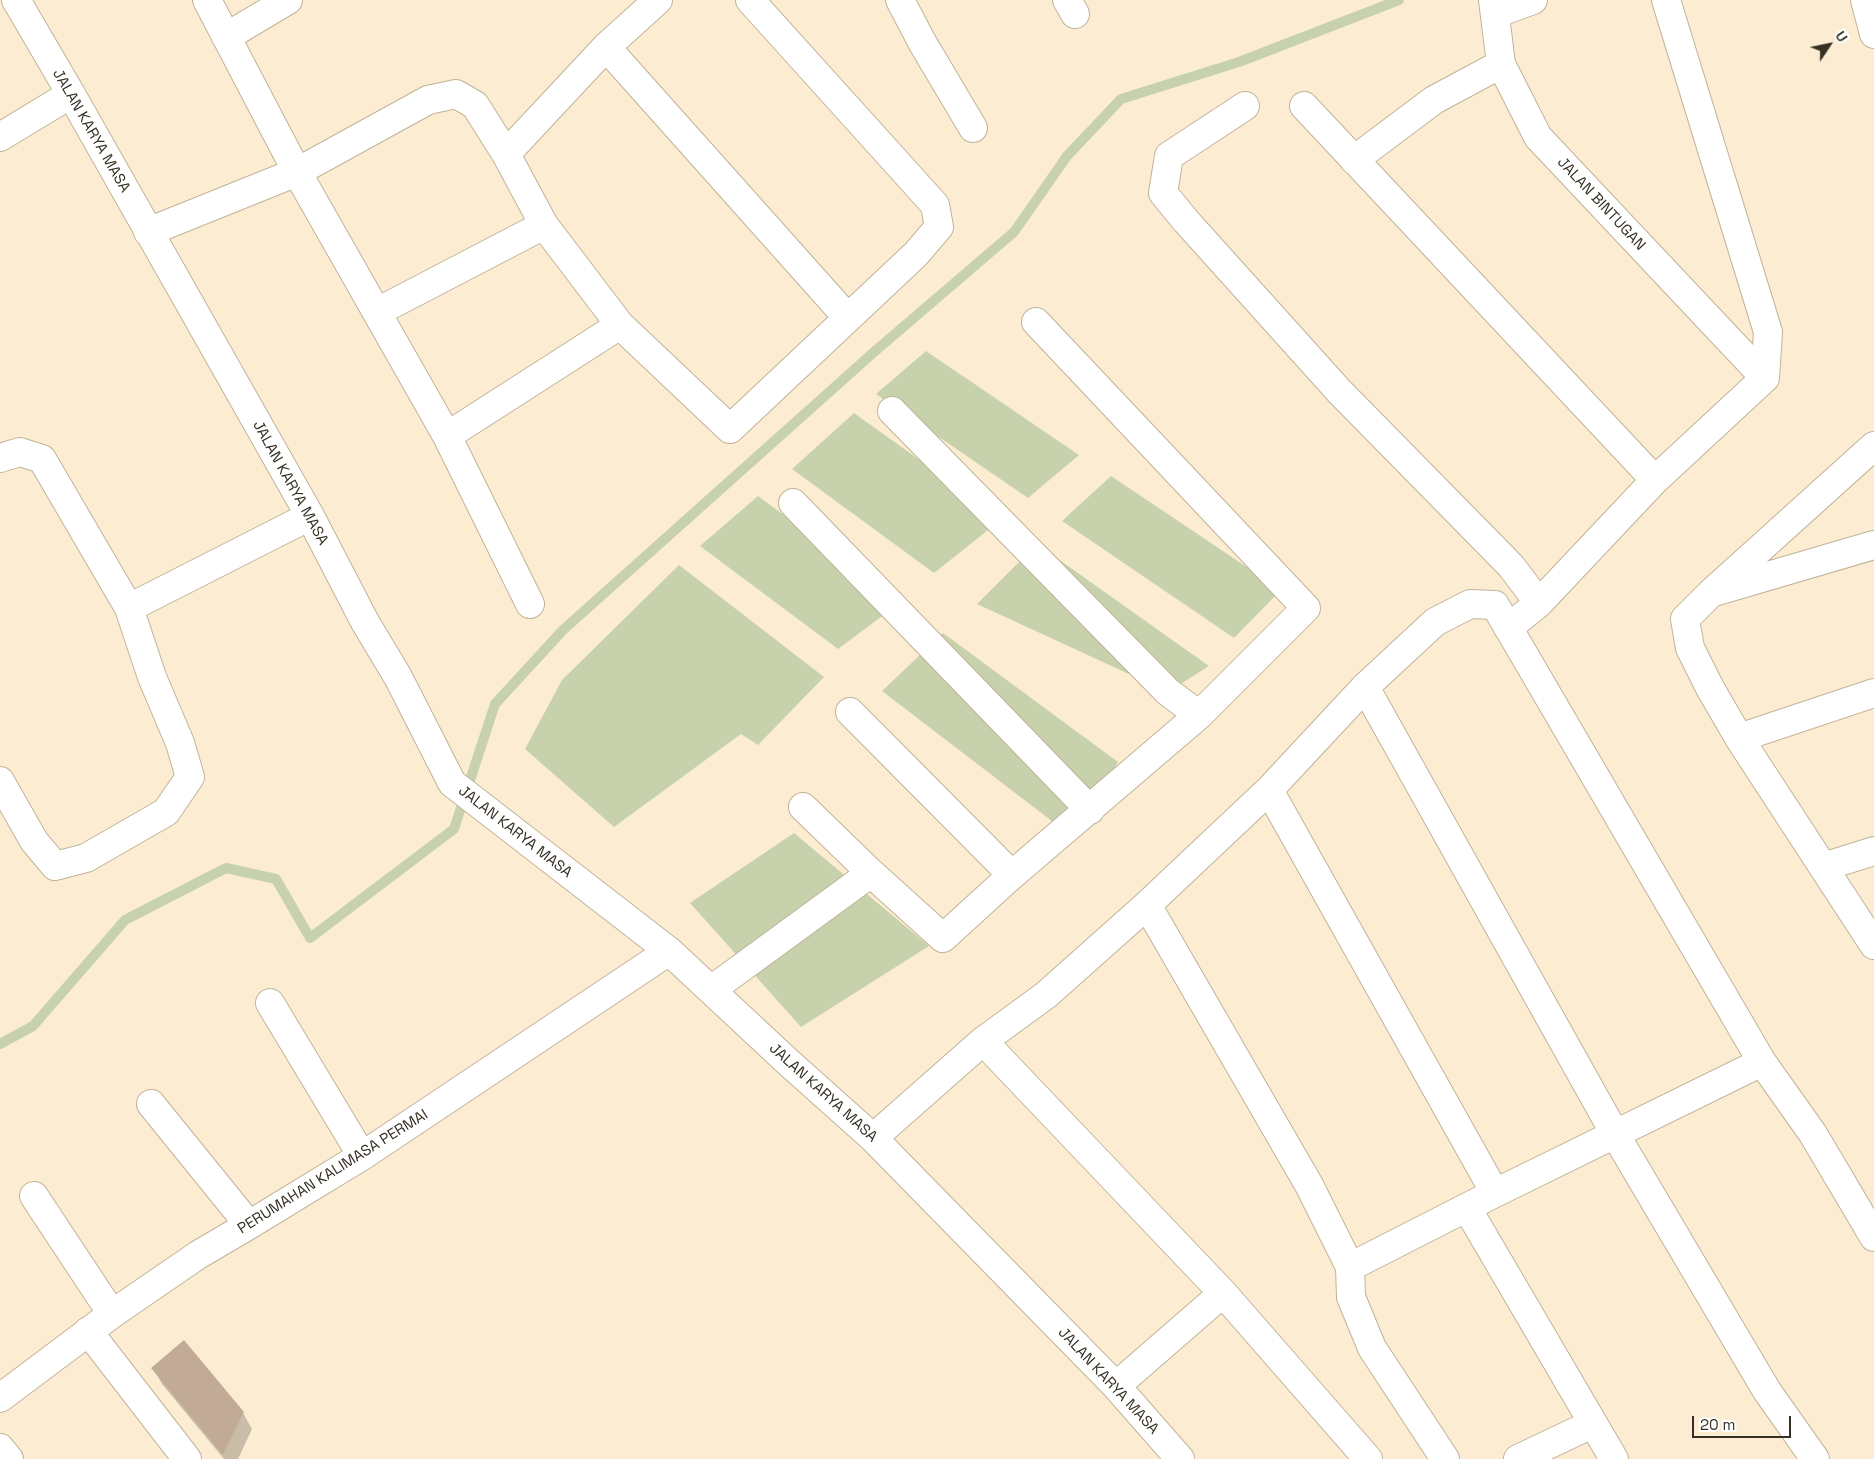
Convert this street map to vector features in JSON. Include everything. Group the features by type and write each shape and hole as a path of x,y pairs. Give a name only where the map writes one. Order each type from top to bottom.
{"street":[{"name":"JALAN KARYA MASA","path":"16,0 310,516 365,622 398,677 452,783 669,951 872,1138 1116,1386 1180,1459"},
{"path":"207,0 297,172 447,436 530,604"},
{"path":"226,37 288,0"},
{"path":"506,154 606,47 658,0"},
{"path":"148,232 297,172 428,100 456,94 475,105 506,154 544,226 620,325 730,429 916,254 939,226 935,205 750,0"},
{"path":"900,0 922,42 973,128"},
{"path":"1494,7 1533,0"},
{"path":"1508,628 1539,603 1655,480 1765,378 1768,332 1666,0"},
{"path":"1865,0 1874,34"},
{"name":"JALAN BINTUGAN","path":"1494,7 1501,64 1538,137 1765,378"},
{"path":"606,47 847,318"},
{"path":"1354,160 1434,100 1501,64"},
{"path":"0,137 71,94"},
{"path":"1245,106 1169,156 1163,193 1339,391 1511,566 1539,603"},
{"path":"1304,106 1655,480"},
{"path":"377,312 544,226"},
{"path":"803,807 871,873 943,938 1012,875 1199,715 1306,608 1036,322"},
{"path":"447,436 620,325"},
{"path":"892,411 1168,692 1199,715"},
{"path":"1874,446 1711,593 1685,619 1690,648 1710,688 1739,738 1874,945"},
{"path":"0,458 20,452 42,459 129,608 152,676 180,743 190,777 166,812 86,858 55,866 34,842 0,781"},
{"path":"793,503 1090,810"},
{"path":"129,608 310,516"},
{"path":"1711,593 1874,545"},
{"path":"872,1138 983,1041 1046,995 1147,905 1269,790 1364,687 1435,622 1470,604 1495,606 1762,1062 1813,1134 1874,1237"},
{"path":"1364,687 1614,1134 1767,1391 1815,1459"},
{"path":"1739,738 1874,693"},
{"path":"850,712 1012,875"},
{"path":"1269,790 1495,1193"},
{"path":"1823,867 1874,851"},
{"path":"711,990 871,873"},
{"path":"1147,905 1309,1185 1350,1267 1351,1297 1372,1348 1445,1459"},
{"name":"PERUMAHAN KALIMASA PERMAI","path":"0,1398 88,1331 198,1255 362,1156 669,951"},
{"path":"270,1003 362,1156"},
{"path":"983,1041 1223,1293 1368,1459"},
{"path":"1350,1267 1495,1193 1563,1162 1614,1134 1762,1062"},
{"path":"151,1104 249,1225"},
{"path":"34,1196 112,1314"},
{"path":"1467,1208 1614,1459"},
{"path":"1116,1386 1223,1293"},
{"path":"88,1331 187,1459"},
{"path":"1518,1459 1592,1424"},
{"path":"0,1448 8,1459"}],"shaded area":[{"path":"926,351 1079,455 1028,498 876,394"},
{"path":"854,413 1002,519 934,573 792,469"},
{"path":"1111,476 1281,590 1234,638 1062,521"},
{"path":"758,496 901,602 838,649 700,546"},
{"path":"1037,544 1209,666 1168,692 977,604"},
{"path":"679,565 824,677 758,745 741,734 614,827 525,749 562,680"},
{"path":"943,633 1118,762 1090,810 1057,825 882,691"},
{"path":"794,833 929,946 801,1027 690,903"}],"building":[{"path":"184,1340 244,1412 223,1455 151,1368"}],"waterway":[{"path":"0,1044 33,1026 125,920 226,868 276,879 310,938 454,829 495,704 563,630 874,352 1014,232 1067,156 1121,99 1239,62 1399,0"}]}
